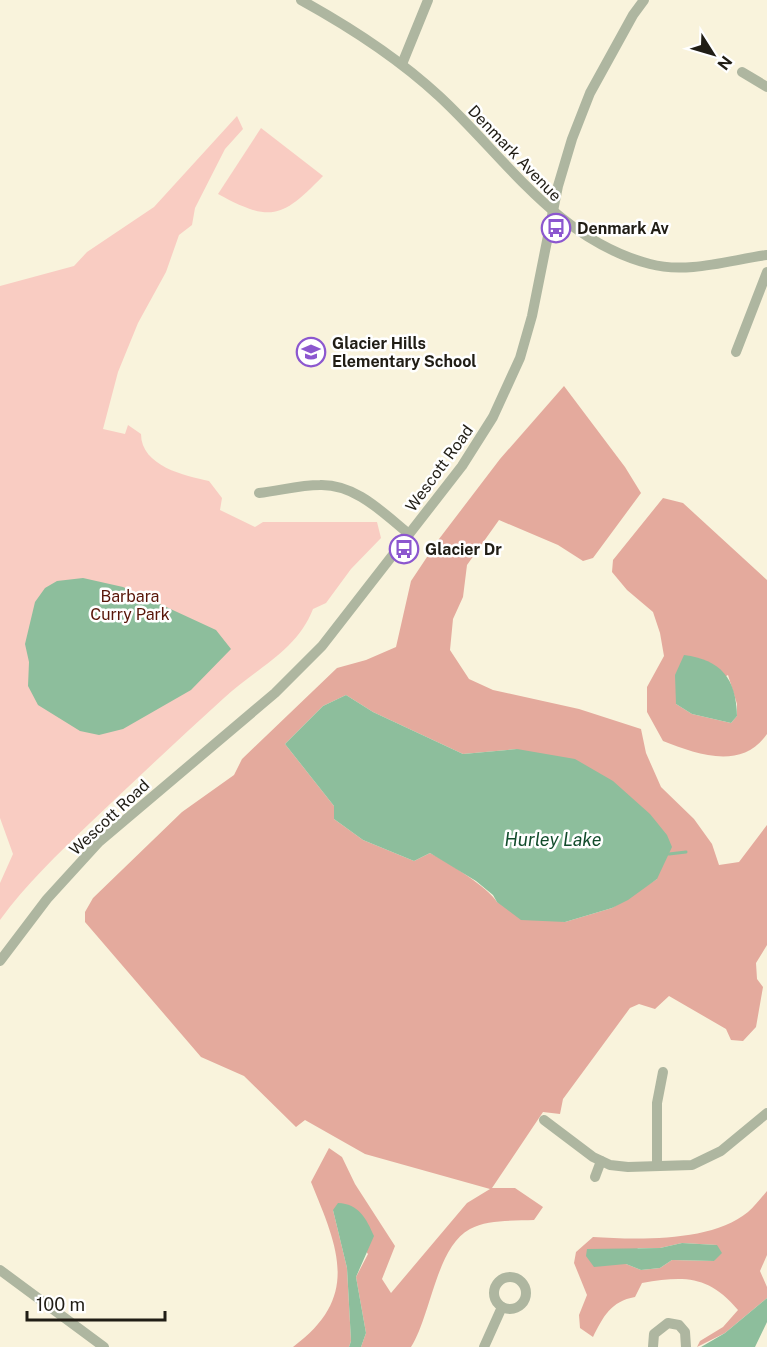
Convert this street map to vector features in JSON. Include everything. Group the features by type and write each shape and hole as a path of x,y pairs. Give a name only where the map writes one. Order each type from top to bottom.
{"street":[{"name":"Denmark Avenue","path":"301,0 402,64 440,96 554,214 604,249 652,265 694,266 767,255"},
{"path":"402,64 428,0"},
{"name":"Wescott Road","path":"0,961 47,899 99,842 274,693 322,646 462,466 498,407 520,358 554,214 558,186 590,93 633,15 644,0"},
{"path":"742,72 767,87"},
{"path":"736,352 767,272"},
{"path":"259,493 320,485 340,487 358,495 410,534"},
{"path":"657,1166 657,1103 663,1072"},
{"path":"544,1120 602,1161 628,1167 692,1165 721,1151 767,1113"},
{"path":"595,1177 602,1161"},
{"path":"0,1270 104,1347"},
{"path":"484,1347 502,1307"},
{"path":"653,1347 654,1334 668,1323 679,1325 685,1332 686,1347"}],"green space":[{"name":"Barbara Curry Park","path":"237,116 243,129 225,149 195,208 192,225 179,235 166,272 138,323 118,372 103,429 125,434 128,425 141,434 143,445 156,462 188,476 209,481 222,498 220,510 255,527 263,522 377,522 381,538 351,569 326,603 313,609 297,637 224,698 66,846 0,920 0,883 13,854 0,818 0,286 74,266 87,252 154,207"},
{"path":"261,128 323,176 297,201 275,212 251,209 218,194"}],"shaded area":[{"path":"564,386 625,467 641,493 593,558 583,561 558,545 499,520 467,565 463,597 453,619 450,650 469,679 493,690 579,709 641,729 646,753 661,787 694,819 712,844 719,865 739,862 767,825 767,945 756,963 757,979 763,987 756,1027 743,1041 731,1040 726,1029 669,996 655,1009 639,1004 630,1008 563,1099 560,1114 543,1112 492,1188 515,1188 543,1207 534,1220 485,1224 470,1229 459,1238 449,1251 442,1266 418,1334 411,1347 361,1347 366,1333 356,1277 368,1254 333,1210 347,1268 351,1341 349,1347 293,1347 314,1328 328,1309 336,1290 338,1270 335,1250 311,1182 329,1148 342,1157 355,1184 395,1246 382,1279 391,1293 467,1203 490,1189 365,1154 305,1120 296,1127 244,1076 201,1057 85,922 85,912 93,898 182,812 234,775 242,759 337,668 366,660 396,647 411,581 439,539 500,459","holes":["346,695 373,712 463,754 517,749 657,879 612,908 565,922 497,902 477,882 430,853 414,861 363,840 334,819 334,806 285,744 323,706"]},
{"path":"663,498 683,503 767,580 767,734 756,745 745,753 718,756 690,751 663,741 647,712 647,687 664,656 660,633 653,612 627,590 612,572 613,560","holes":["728,675 737,704 737,716 731,723 692,714 676,704"]},
{"path":"767,1191 767,1255 760,1271 767,1287 767,1298 725,1333 697,1347 700,1341 723,1327 738,1310 706,1284 683,1279 642,1283 635,1297 620,1302 609,1311 593,1337 580,1328 579,1315 587,1295 574,1263 576,1252 593,1237 631,1239 674,1237 715,1229 733,1222 748,1212","holes":["682,1243 717,1245 714,1261 672,1260 660,1268 641,1270 626,1264 638,1248 660,1248"]}],"water":[{"path":"83,578 123,587 216,630 231,649 191,690 123,729 99,735 80,731 38,705 28,686 29,662 25,644 35,602 45,588 57,581"},
{"path":"684,655 697,657 717,666 730,681 734,691 737,716 731,723 692,714 676,704 675,675"},
{"name":"Hurley Lake","path":"346,695 373,712 463,754 517,749 575,759 613,781 650,814 667,835 672,847 657,879 628,900 612,908 565,922 521,920 497,902 493,895 476,881 430,853 414,861 363,840 334,819 334,806 285,744 323,706"},
{"path":"338,1203 357,1209 368,1223 374,1236 356,1277 366,1333 361,1347 349,1347 351,1341 347,1268 333,1210"},
{"path":"682,1243 717,1245 722,1253 714,1261 672,1260 660,1268 641,1270 626,1264 594,1267 586,1256 587,1249 660,1248"},
{"path":"767,1298 767,1322 755,1347 701,1347 725,1333"}],"waterway":[{"path":"669,854 686,852"}],"place":[{"name":"Denmark Av","path":"556,228"},
{"name":"Glacier Hills Elementary School","path":"311,352"},
{"name":"Glacier Dr","path":"404,549"}]}
